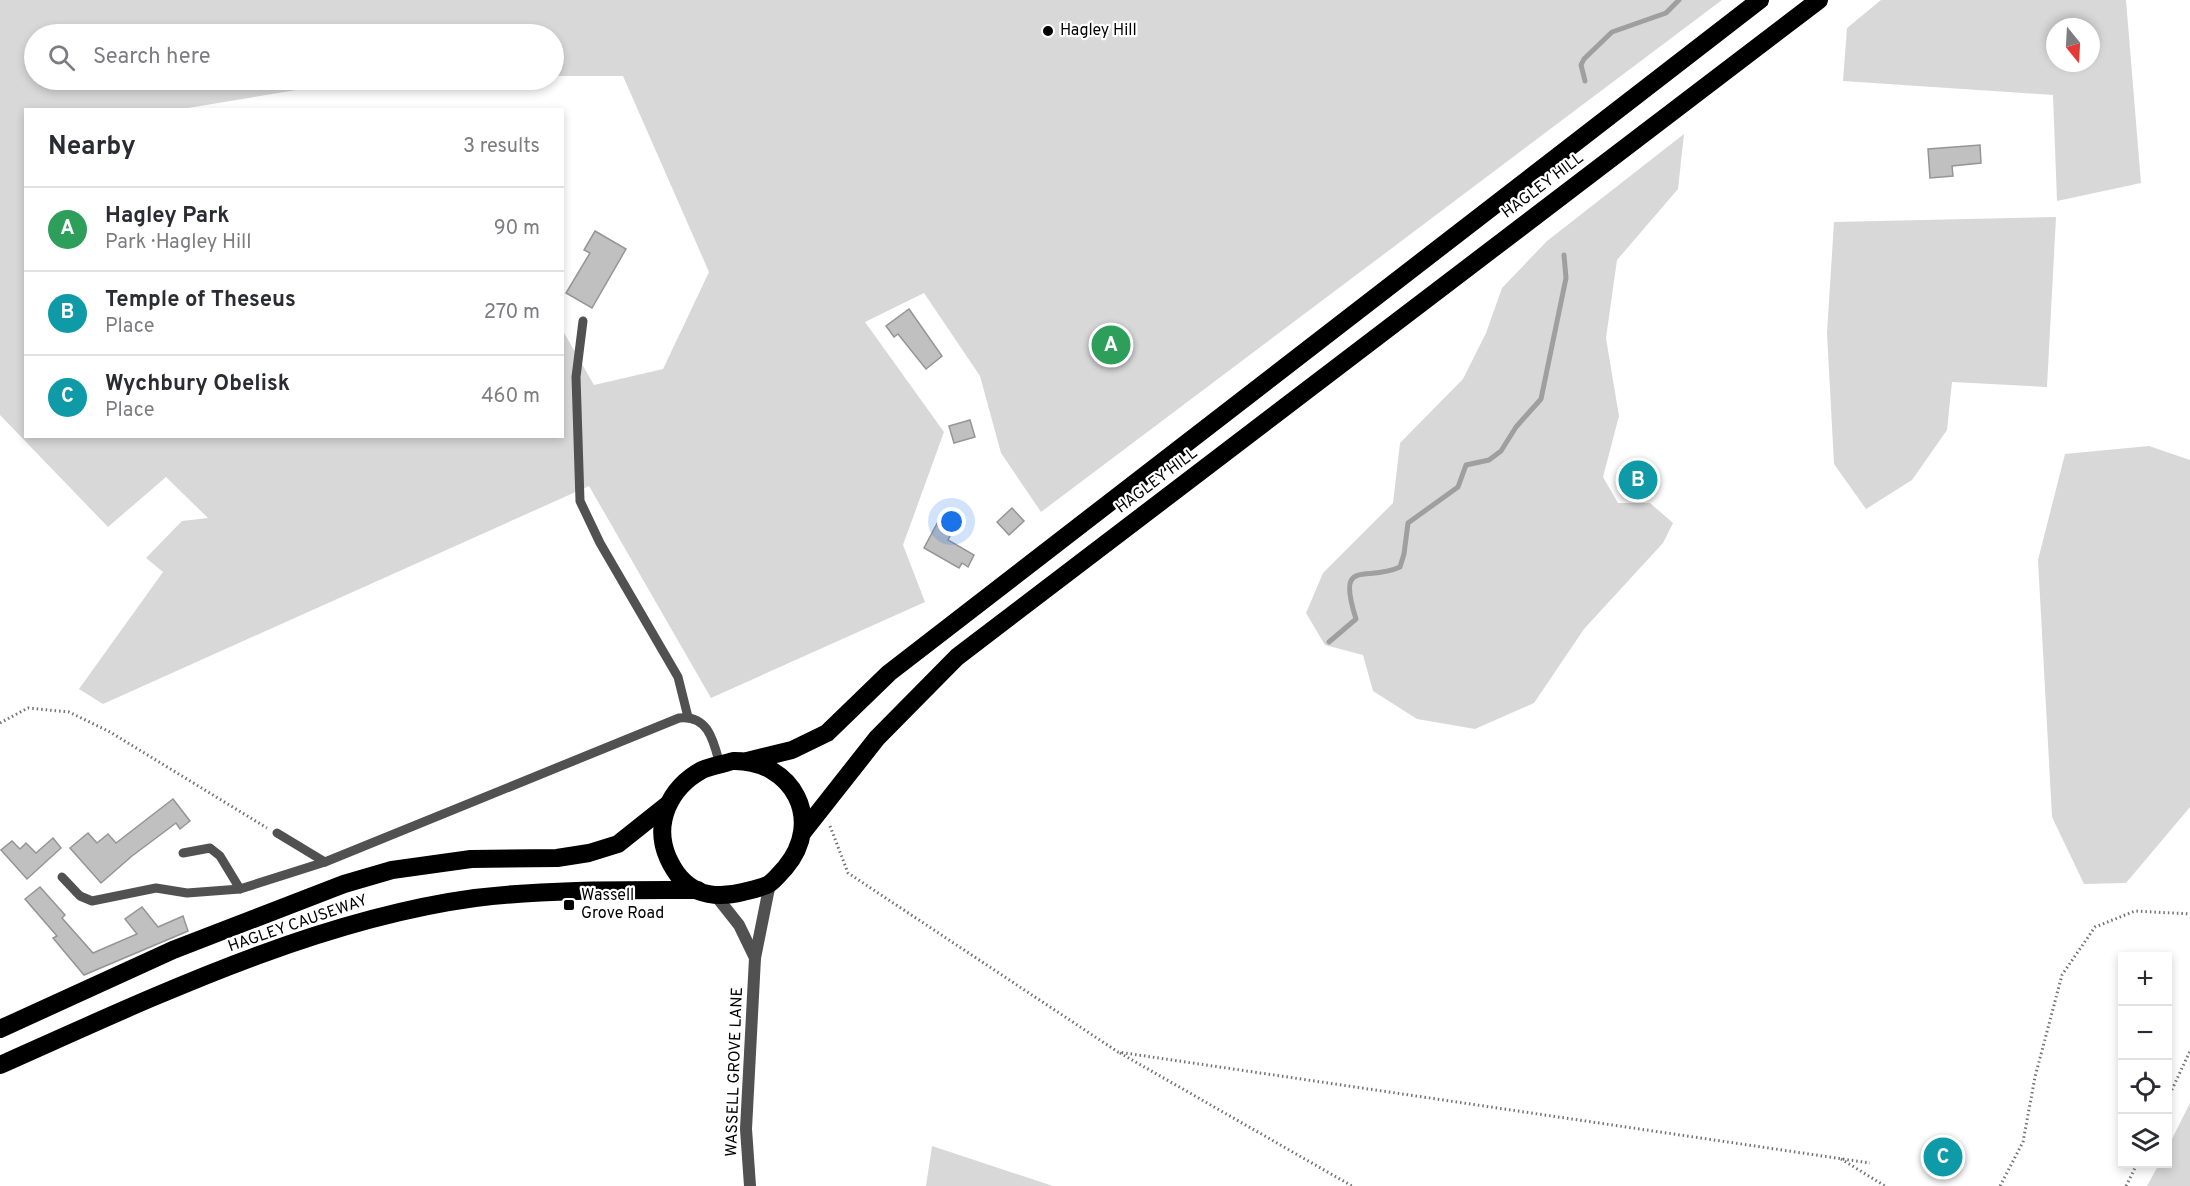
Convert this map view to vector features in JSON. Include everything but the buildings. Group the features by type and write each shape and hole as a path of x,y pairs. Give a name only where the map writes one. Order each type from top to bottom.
{"highway":[{"name":"HAGLEY HILL","path":"747,761 792,750 827,733 898,665 1760,0"},
{"name":"HAGLEY HILL","path":"803,832 877,738 957,657 1819,0"},
{"path":"747,761 780,775 793,787 800,803 803,832 793,858 770,883 731,895 716,896 682,882 660,837 667,806 678,789 702,770 720,765 747,761"},
{"name":"HAGLEY CAUSEWAY","path":"0,1029 173,950 344,884 392,870 471,859 557,858 589,853 618,844 667,806"},
{"name":"HAGLEY CAUSEWAY","path":"0,1065 181,986 347,925 475,898 584,890 698,890"}],"street":[{"name":"WASSELL GROVE LANE","path":"750,1186 746,1129 755,958 770,883"},
{"name":"WASSELL GROVE LANE","path":"716,896 739,925 755,958"}],"lane":[{"path":"582,321 576,377 580,501 600,543 678,677 688,717"},
{"path":"62,877 80,896 92,901 156,888 187,893 240,889 325,862 688,717 701,722 707,728 720,765"},
{"path":"277,833 325,862"},
{"path":"183,853 210,848 220,856 240,889"}],"path":[{"path":"0,723 28,708 69,712 110,732 277,833"},
{"path":"823,808 848,873 1118,1052 1352,1186"},
{"path":"2000,1186 2024,1142 2035,1077 2062,975 2095,927 2135,911 2190,914"},
{"path":"2172,1089 2190,1051"},
{"path":"1118,1052 1870,1163"},
{"path":"1839,1158 1885,1186"},
{"path":"2126,1186 2135,1168"}],"shaded area":[{"path":"0,0 1722,0 1041,512 1001,453 980,376 924,293 865,322 944,432 903,545 925,602 711,698 589,486 103,704 79,689 163,572 146,558 182,521 208,518 166,477 108,527 0,415"},
{"path":"1881,0 2126,0 2141,183 2057,201 2053,95 1843,81 1847,28"},
{"path":"1684,134 1678,189 1617,260 1606,338 1619,416 1603,477 1618,503 1650,503 1673,523 1663,543 1584,629 1534,703 1475,729 1417,719 1373,691 1363,655 1325,645 1306,613 1323,573 1393,503 1400,443 1463,379 1486,333 1502,288 1547,241"},
{"path":"2056,217 2047,387 1952,382 1947,430 1912,480 1866,509 1834,464 1827,333 1834,222"},
{"path":"2149,446 2190,460 2190,807 2126,883 2084,884 2052,817 2038,560 2065,454"},
{"path":"2190,1103 2190,1186 2147,1186 2157,1168 2172,1168 2172,1139"},
{"path":"932,1146 1053,1186 926,1186"}],"waterway":[{"path":"1585,81 1581,65 1584,59 1612,32 1666,13 1679,0"},
{"path":"1329,642 1356,619 1351,599 1352,579 1357,575 1400,567 1408,523 1458,487 1466,465 1489,460 1501,451 1516,427 1541,399 1566,278 1564,255"}],"place":[{"name":"Hagley Hill","path":"1048,31"},
{"name":"Hagley Park","path":"1111,345"},
{"name":"Temple of Theseus","path":"1638,480"},
{"name":"Wassell Grove Road","path":"569,905"},
{"name":"Wychbury Obelisk","path":"1943,1157"}]}
